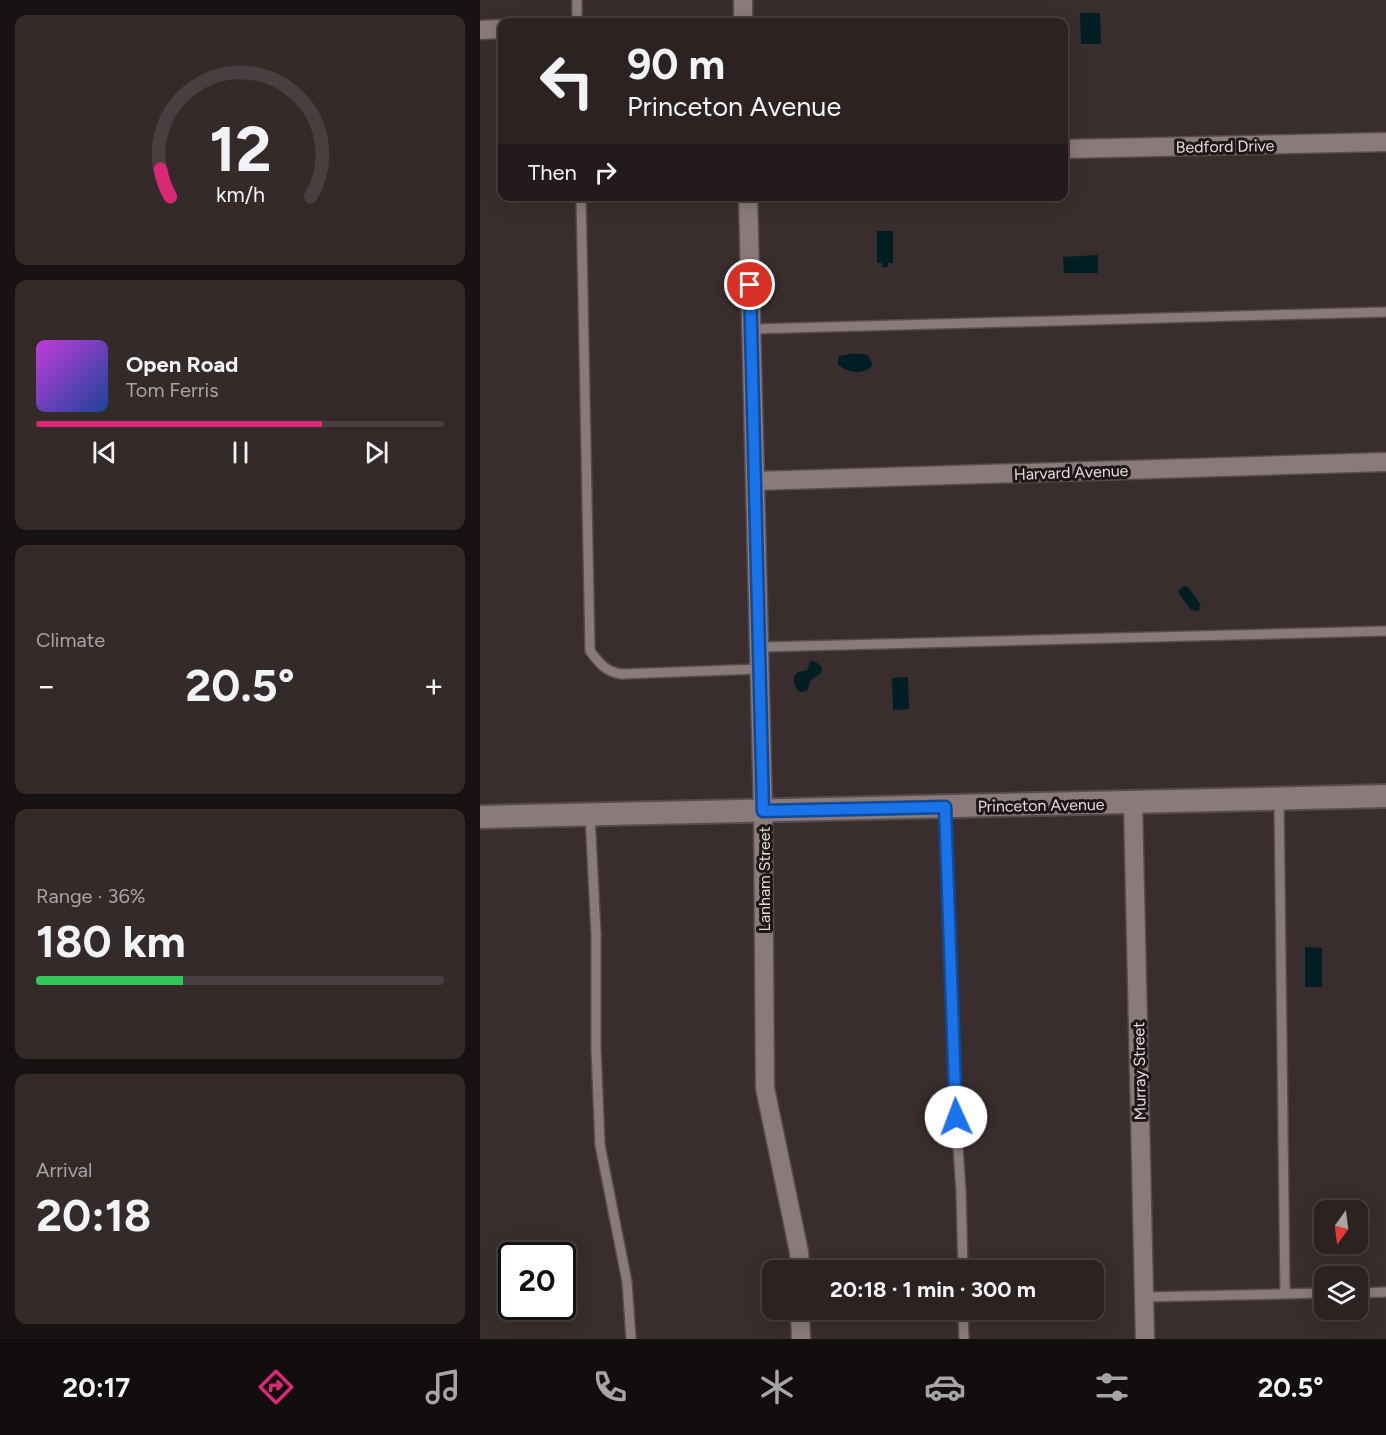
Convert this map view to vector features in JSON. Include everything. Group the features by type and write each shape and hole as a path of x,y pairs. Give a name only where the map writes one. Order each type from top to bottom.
{"street":[{"path":"743,0 743,18"},
{"path":"480,30 498,29"},
{"name":"Bedford Drive","path":"1068,150 1386,142"},
{"name":"Lanham Street","path":"748,201 763,811 765,1088 799,1260"},
{"name":"Harvard Avenue","path":"755,481 1386,462"},
{"name":"Princeton Avenue","path":"480,817 1386,796"},
{"name":"Murray Street","path":"1133,802 1144,1339"},
{"path":"800,1320 801,1339"}],"lane":[{"path":"577,0 577,18"},
{"path":"580,201 590,651 599,663 613,672 622,674 760,669"},
{"path":"752,329 1386,312"},
{"path":"759,648 1386,631"},
{"path":"1279,799 1286,1294"},
{"path":"945,807 963,1260"},
{"path":"590,814 596,934 596,1049 600,1145 627,1282 631,1339"},
{"path":"1368,1293 1386,1292"},
{"path":"1144,1297 1314,1293"},
{"path":"963,1320 964,1339"}],"water":[{"path":"1080,13 1100,13 1101,44 1081,44"},
{"path":"877,231 893,231 893,263 888,263 888,267 882,267 882,263 877,263"},
{"path":"1098,255 1098,273 1064,273 1063,257"},
{"path":"851,354 869,356 872,365 858,372 838,365 839,356"},
{"path":"1184,586 1188,587 1201,605 1196,612 1192,611 1179,594 1179,590"},
{"path":"812,660 820,665 821,673 811,680 807,691 800,692 794,684 795,675 807,670"},
{"path":"908,677 909,709 893,710 892,678"},
{"path":"1305,947 1322,948 1322,987 1305,987"}],"route":[{"path":"750,285 763,811 945,807 956,1117"}]}
